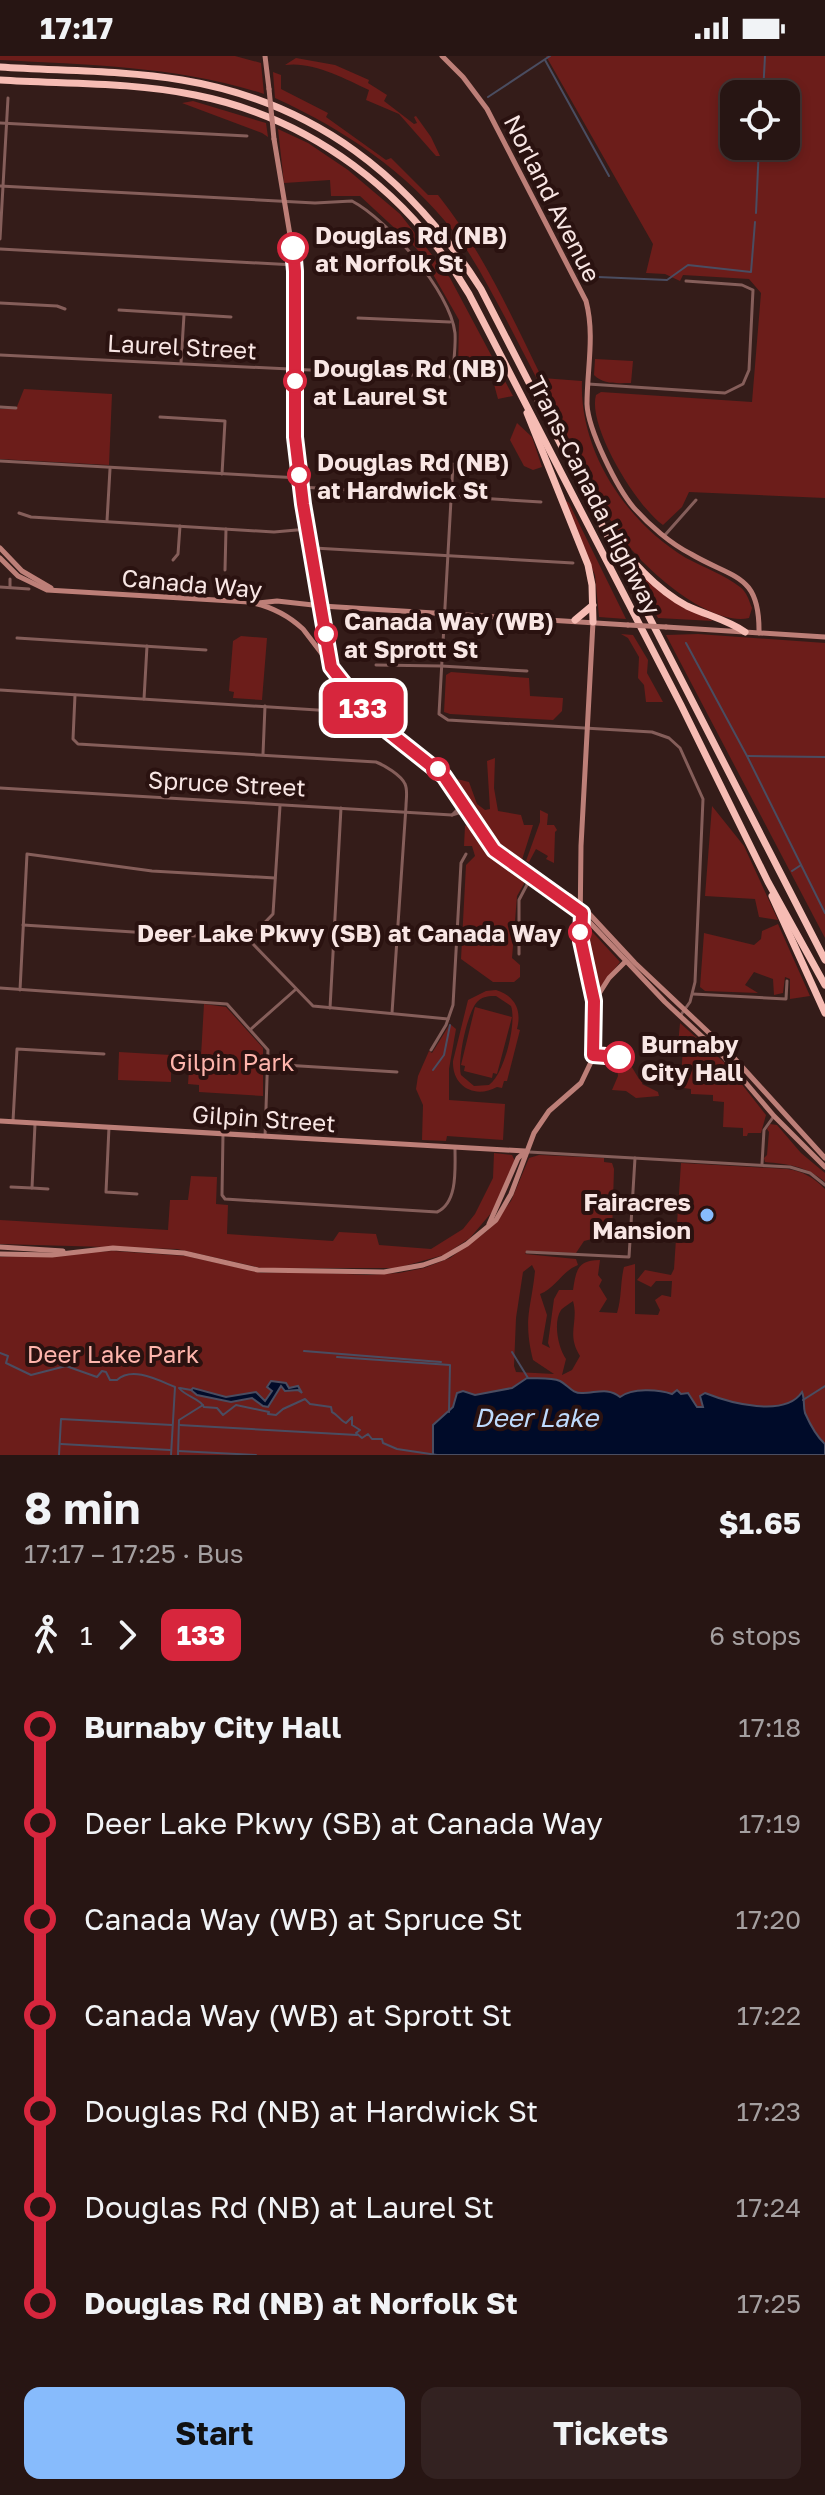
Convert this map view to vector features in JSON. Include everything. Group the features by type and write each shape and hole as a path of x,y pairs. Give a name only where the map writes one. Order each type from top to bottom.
{"highway":[{"name":"Trans-Canada Highway","path":"0,67 140,75 211,86 276,106 354,149 421,207 460,255 487,299 825,960"},
{"name":"Trans-Canada Highway","path":"0,80 158,89 195,95 266,115 341,155 391,196 443,253 469,294 694,731 768,882 825,985"},
{"path":"523,400 588,565 593,622"},
{"path":"596,512 626,553 663,589 683,603 745,632"},
{"path":"575,620 593,605"},
{"path":"768,882 773,901 825,1013"}],"main road":[{"path":"265,56 274,139 295,265 294,424 301,487 331,667"},
{"name":"Norland Avenue","path":"442,56 463,77 487,109 582,292 591,325 588,417 594,436 628,500 642,516 686,552 730,572 745,584 759,606 759,633"},
{"name":"Canada Way","path":"0,550 22,571 51,588"},
{"name":"Canada Way","path":"0,558 28,582 47,590 257,603 275,610 303,629 379,725 437,769 494,850 531,877 570,896 582,906 723,1056 774,1116 825,1167"},
{"path":"257,603 277,601 825,637"},
{"path":"275,610 288,604"},
{"path":"0,1254 52,1255 113,1248 184,1253 269,1271 384,1272 443,1258 467,1244 488,1225 518,1158 542,1119 581,1083 591,1066 594,1001 581,941 581,846 593,622"},
{"name":"Canada Way","path":"545,885 582,913 625,962 724,1047 823,1154"},
{"path":"570,896 582,890"},
{"path":"594,1001 609,978 625,962"},
{"name":"Gilpin Street","path":"0,1121 525,1151"},
{"path":"0,1247 68,1252"}],"street":[{"path":"0,239 8,98"},
{"path":"0,123 247,136"},
{"path":"2,186 284,202 320,203 346,199 355,202 416,256 452,322"},
{"path":"0,249 295,265"},
{"path":"351,262 420,263"},
{"path":"588,384 725,393 743,384 749,370 753,290 742,285 686,281"},
{"path":"0,303 65,309"},
{"path":"119,310 231,317"},
{"path":"181,364 184,315"},
{"path":"358,318 452,322"},
{"name":"Laurel Street","path":"2,354 453,377 455,336 452,322"},
{"path":"0,407 16,408"},
{"path":"160,417 225,421 222,474"},
{"path":"0,461 300,478"},
{"path":"453,464 439,712 442,718 652,732 669,738 680,748 703,799 693,994 682,1014"},
{"path":"107,521 111,468"},
{"path":"301,487 541,502"},
{"path":"665,535 696,500"},
{"path":"19,513 31,517 274,532 308,529"},
{"path":"173,560 178,554 180,526"},
{"path":"225,570 226,529"},
{"path":"311,548 573,563"},
{"path":"10,579 10,587"},
{"path":"0,587 29,589"},
{"path":"17,638 206,650"},
{"path":"144,699 147,646"},
{"path":"376,665 527,671"},
{"path":"0,690 349,712 362,706"},
{"path":"75,695 74,742 379,763 405,784 392,1013"},
{"path":"263,755 265,706"},
{"name":"Spruce Street","path":"0,788 452,815 464,808"},
{"path":"248,940 273,914 280,805"},
{"path":"330,1008 341,808"},
{"path":"20,990 27,854 152,871 275,878"},
{"path":"431,1050 448,1019 453,1001 461,863 466,854"},
{"path":"519,954 519,900 531,877"},
{"path":"23,925 248,940 309,1005 448,1019"},
{"path":"693,994 786,999 787,981"},
{"path":"0,988 228,1005 268,1048 265,1137"},
{"path":"251,1029 295,990"},
{"path":"13,1121 17,1049 104,1054"},
{"path":"268,1064 397,1072"},
{"path":"762,1165 764,1130 774,1116"},
{"path":"32,1188 35,1123"},
{"path":"109,1127 106,1192 137,1194"},
{"path":"223,1134 222,1195 225,1199 437,1212 445,1207 452,1190 455,1148"},
{"path":"525,1151 799,1169 825,1185"},
{"path":"527,1252 629,1257 635,1158"},
{"path":"11,1187 48,1189"}],"green space":[{"path":"0,56 235,56 261,63 264,94 166,72 0,60"},
{"path":"546,56 825,56 825,498 689,492 682,507 663,525 640,501 606,445 595,409 596,395 601,392 752,402 761,293 749,279 683,275 680,281 665,274 646,273 653,244"},
{"path":"296,58 335,65 369,80 368,83 387,95 384,101 414,124 417,123 416,116 440,156 436,156 399,114 366,100 369,90 317,68 285,65"},
{"path":"273,72 281,75 281,89 328,113 326,117 386,160 391,158 428,195 438,195 482,260 542,378 582,381 583,407 589,433 610,482 626,505 664,543 742,589 752,608 749,618 733,618 696,604 660,578 631,549 602,505 507,321 454,232 416,190 373,154 326,124 275,98"},
{"path":"193,101 266,123 268,137 182,103"},
{"path":"278,129 308,143 348,170 400,214 450,278 513,396 498,399 491,373 458,372 459,320 415,247 360,196 331,196 330,180 284,183"},
{"path":"595,359 633,361 631,383 611,383 598,378 594,375"},
{"path":"24,389 112,394 109,465 0,459 0,409 16,409"},
{"path":"517,423 532,437 542,467 533,470 524,466 510,440"},
{"path":"563,499 569,503 626,619 599,617 595,575"},
{"path":"631,562 680,605 713,621 658,618"},
{"path":"621,634 633,635 648,660 647,673 663,702 646,702 644,685 638,678 639,657 628,638"},
{"path":"698,634 825,643 825,938 666,635"},
{"path":"241,636 267,638 262,700 233,698 234,692 229,691 233,641"},
{"path":"451,672 529,678 530,696 563,698 562,711 553,720 444,712 446,675"},
{"path":"495,758 494,788 498,811 521,815 524,825 533,825 520,866 489,840 453,778 469,782 477,804 485,810 490,809 487,761"},
{"path":"712,806 744,846 778,920 759,917 755,899 705,896"},
{"path":"540,810 548,814 547,825 554,825 557,830 554,863 536,849 529,862 526,861 540,822"},
{"path":"469,824 488,852 525,882 517,896 512,958 520,965 520,977 514,982 493,982 461,959 466,865 475,856 472,846 464,846 465,826"},
{"path":"585,924 620,962 599,989 587,949"},
{"path":"778,924 810,996 790,999 790,979 785,977 783,993 774,995 773,979 754,972 745,985 758,993 705,991 700,987 704,933 754,945 761,939 762,931"},
{"path":"496,990 512,1000 518,1010 517,1029 520,1030 507,1081 504,1081 502,1088 481,1092 461,1084 456,1078 453,1061 468,1000 486,991","holes":["496,996 511,1006 511,1036 500,1071 489,1085 474,1086 461,1075 460,1068 470,1015 482,998"]},
{"name":"Gilpin Park","path":"204,1004 226,1007 263,1048 263,1096 199,1092 199,1085 188,1084 190,1057 201,1056"},
{"path":"475,1007 512,1017 497,1074 493,1073 492,1078 464,1071 465,1066 461,1065"},
{"path":"680,1023 725,1063 766,1115 761,1133 743,1136 743,1128 723,1127 724,1102 713,1101 713,1095 691,1094 691,1089 684,1088 681,1081 683,1046 678,1045"},
{"path":"450,1024 456,1029 449,1069 449,1100 505,1104 503,1140 447,1136 446,1141 422,1140 423,1105 416,1089 418,1076 429,1051 432,1053"},
{"path":"119,1052 171,1055 171,1082 118,1080"},
{"path":"623,1063 630,1064 639,1079 644,1079 642,1084 658,1092 659,1096 636,1098 626,1091 612,1090 618,1076 617,1068"},
{"path":"770,1124 777,1125 801,1153 825,1173 825,1182 804,1169 765,1162"},
{"path":"494,1153 512,1155 515,1161 492,1212 470,1238 444,1255 397,1268 261,1268 177,1249 0,1244 0,1220 168,1230 170,1200 188,1200 191,1176 217,1177 216,1204 228,1205 227,1234 333,1241 339,1232 376,1234 379,1245 431,1249 463,1229 475,1214 493,1178"},
{"name":"Deer Lake Park","path":"539,1155 604,1158 604,1162 612,1163 614,1169 612,1234 584,1241 576,1253 525,1254 576,1259 578,1265 540,1294 547,1315 542,1344 550,1348 548,1343 554,1299 559,1290 573,1290 577,1272 586,1262 600,1260 598,1275 602,1280 599,1286 607,1299 599,1312 617,1313 624,1267 635,1264 635,1314 658,1315 660,1310 655,1300 662,1295 671,1297 672,1281 656,1281 651,1287 637,1280 645,1270 671,1275 674,1269 681,1163 793,1170 808,1176 825,1189 825,1455 0,1455 0,1257 113,1251 186,1256 261,1273 399,1273 450,1258 487,1231 511,1201 529,1158","holes":["532,1265 535,1271 529,1315 530,1346 533,1360 554,1374 516,1372 514,1366 516,1318 523,1272","573,1301 573,1334 580,1356 572,1370 562,1375 566,1359 559,1342 557,1321 561,1310"]}],"water":[{"name":"Deer Lake","path":"527,1378 556,1380 579,1393 606,1391 620,1397 638,1391 672,1394 677,1390 681,1394 688,1393 697,1407 703,1407 700,1396 705,1393 742,1404 770,1406 783,1405 802,1392 805,1413 825,1444 825,1455 433,1455 433,1425 453,1407 457,1393 463,1391 475,1395 512,1388"},
{"path":"271,1381 286,1383 289,1388 298,1386 302,1393 298,1390 285,1391 281,1386 268,1407 252,1398 231,1402 197,1395 191,1390 226,1397 256,1392 265,1401 272,1391 267,1387"}],"waterway":[{"path":"488,97 550,56"},
{"path":"764,80 765,56"},
{"path":"545,60 609,176"},
{"path":"756,213 758,160"},
{"path":"598,277 667,280 688,265 751,272 755,222"},
{"path":"686,643 747,756 825,913"},
{"path":"748,756 825,757"},
{"path":"792,871 801,865"},
{"path":"433,1070 444,1055 450,1025"},
{"path":"304,1351 441,1362"},
{"path":"512,1352 528,1378"},
{"path":"0,1353 8,1356 6,1363 31,1375 66,1366 97,1377 102,1371 106,1372 110,1380 137,1374 175,1387 171,1455"},
{"path":"337,1357 450,1365 449,1412"},
{"path":"803,1400 825,1386"},
{"path":"179,1388 204,1407 217,1408 223,1415 236,1405 276,1415 305,1399 310,1404 331,1407 332,1412 346,1423 352,1417 352,1425 360,1430 356,1433 362,1438 368,1434 372,1439 382,1439 383,1443 397,1449 437,1455"},
{"path":"180,1388 191,1390"},
{"path":"178,1455 179,1420 203,1405"},
{"path":"59,1455 61,1419 172,1425"},
{"path":"179,1425 357,1435"},
{"path":"61,1444 170,1450"},
{"path":"178,1451 256,1455"}],"bus line":[{"name":"133","path":"293,248 295,437 303,504 331,667 371,718 444,776 494,850 582,913 581,941 594,1001 593,1055 619,1057"}],"place":[{"name":"Douglas Rd (NB) at Norfolk St","path":"293,248"},
{"name":"Douglas Rd (NB) at Laurel St","path":"295,381"},
{"name":"Douglas Rd (NB) at Hardwick St","path":"299,475"},
{"name":"Canada Way (WB) at Sprott St","path":"326,634"},
{"name":"Deer Lake Pkwy (SB) at Canada Way","path":"580,932"},
{"name":"Burnaby City Hall","path":"619,1057"},
{"name":"Fairacres Mansion","path":"707,1215"}]}
